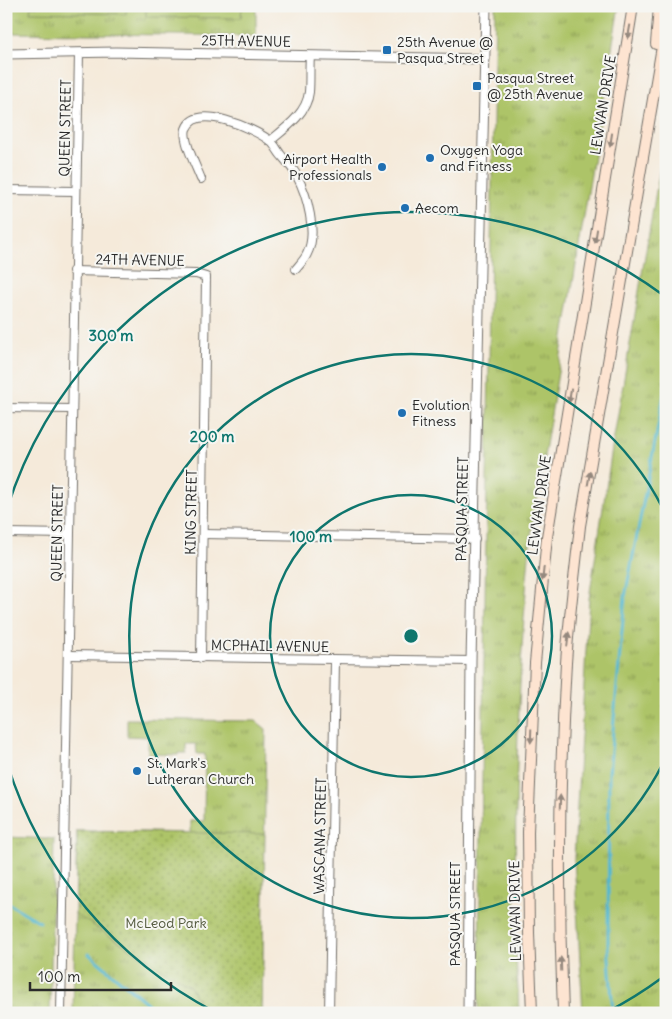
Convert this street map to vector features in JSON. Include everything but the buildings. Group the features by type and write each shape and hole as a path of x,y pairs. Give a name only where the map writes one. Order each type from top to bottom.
{"main road":[{"name":"LEWVAN DRIVE","path":"532,1013 528,832 535,663 547,537 633,6"},
{"path":"650,114 659,6"},
{"path":"563,1013 559,833 566,660 580,526 666,23"}],"street":[{"name":"PASQUA STREET","path":"468,1013 471,662 486,6"},
{"name":"25TH AVENUE","path":"6,54 79,53 485,59"},
{"name":"QUEEN STREET","path":"61,1013 79,53"},
{"path":"270,141 290,125 306,105 309,93 310,56"},
{"path":"201,179 186,139 186,128 194,120 220,118 240,124 270,141 297,175 307,201 311,220 308,253 296,269"},
{"path":"6,190 76,191"},
{"name":"24TH AVENUE","path":"74,271 196,274 206,277"},
{"name":"KING STREET","path":"202,658 206,277"},
{"path":"6,408 71,410"},
{"path":"6,533 69,534"},
{"path":"203,534 475,539"},
{"name":"MCPHAIL AVENUE","path":"69,655 471,662"},
{"name":"WASCANA STREET","path":"329,1013 335,660"}],"green space":[{"path":"6,6 256,6 256,36 6,33"},
{"path":"31,6 126,6 126,14 30,12"},
{"path":"146,6 242,6 241,18 146,17"},
{"path":"495,6 619,6 531,535 520,680 517,777 515,945 519,1013 478,1013"},
{"path":"666,133 666,1013 583,1013 574,858 589,599 612,449"},
{"name":"McLeod Park","path":"127,719 256,721 266,729 262,1013 73,1013 77,831 190,833 190,821 204,821 205,754 197,754 196,744 186,744 186,753 178,753 178,755 148,754 148,737 127,736"},
{"name":"McLeod Park","path":"77,831 265,834 262,1013 204,1013 190,986 75,914"},
{"path":"6,837 54,839 50,1013 6,1013"}],"waterway":[{"path":"613,1013 608,944 609,774 625,597 666,385"},
{"path":"6,902 40,922"},
{"path":"89,954 148,1004 155,1013"}],"place":[{"name":"25th Avenue @ Pasqua Street","path":"387,50"},
{"name":"Pasqua Street @ 25th Avenue","path":"477,86"},
{"name":"Oxygen Yoga and Fitness","path":"430,158"},
{"name":"Airport Health Professionals","path":"382,167"},
{"name":"Aecom","path":"405,208"},
{"name":"Evolution Fitness","path":"402,413"},
{"name":"St. Mark's Lutheran Church","path":"137,771"}]}
